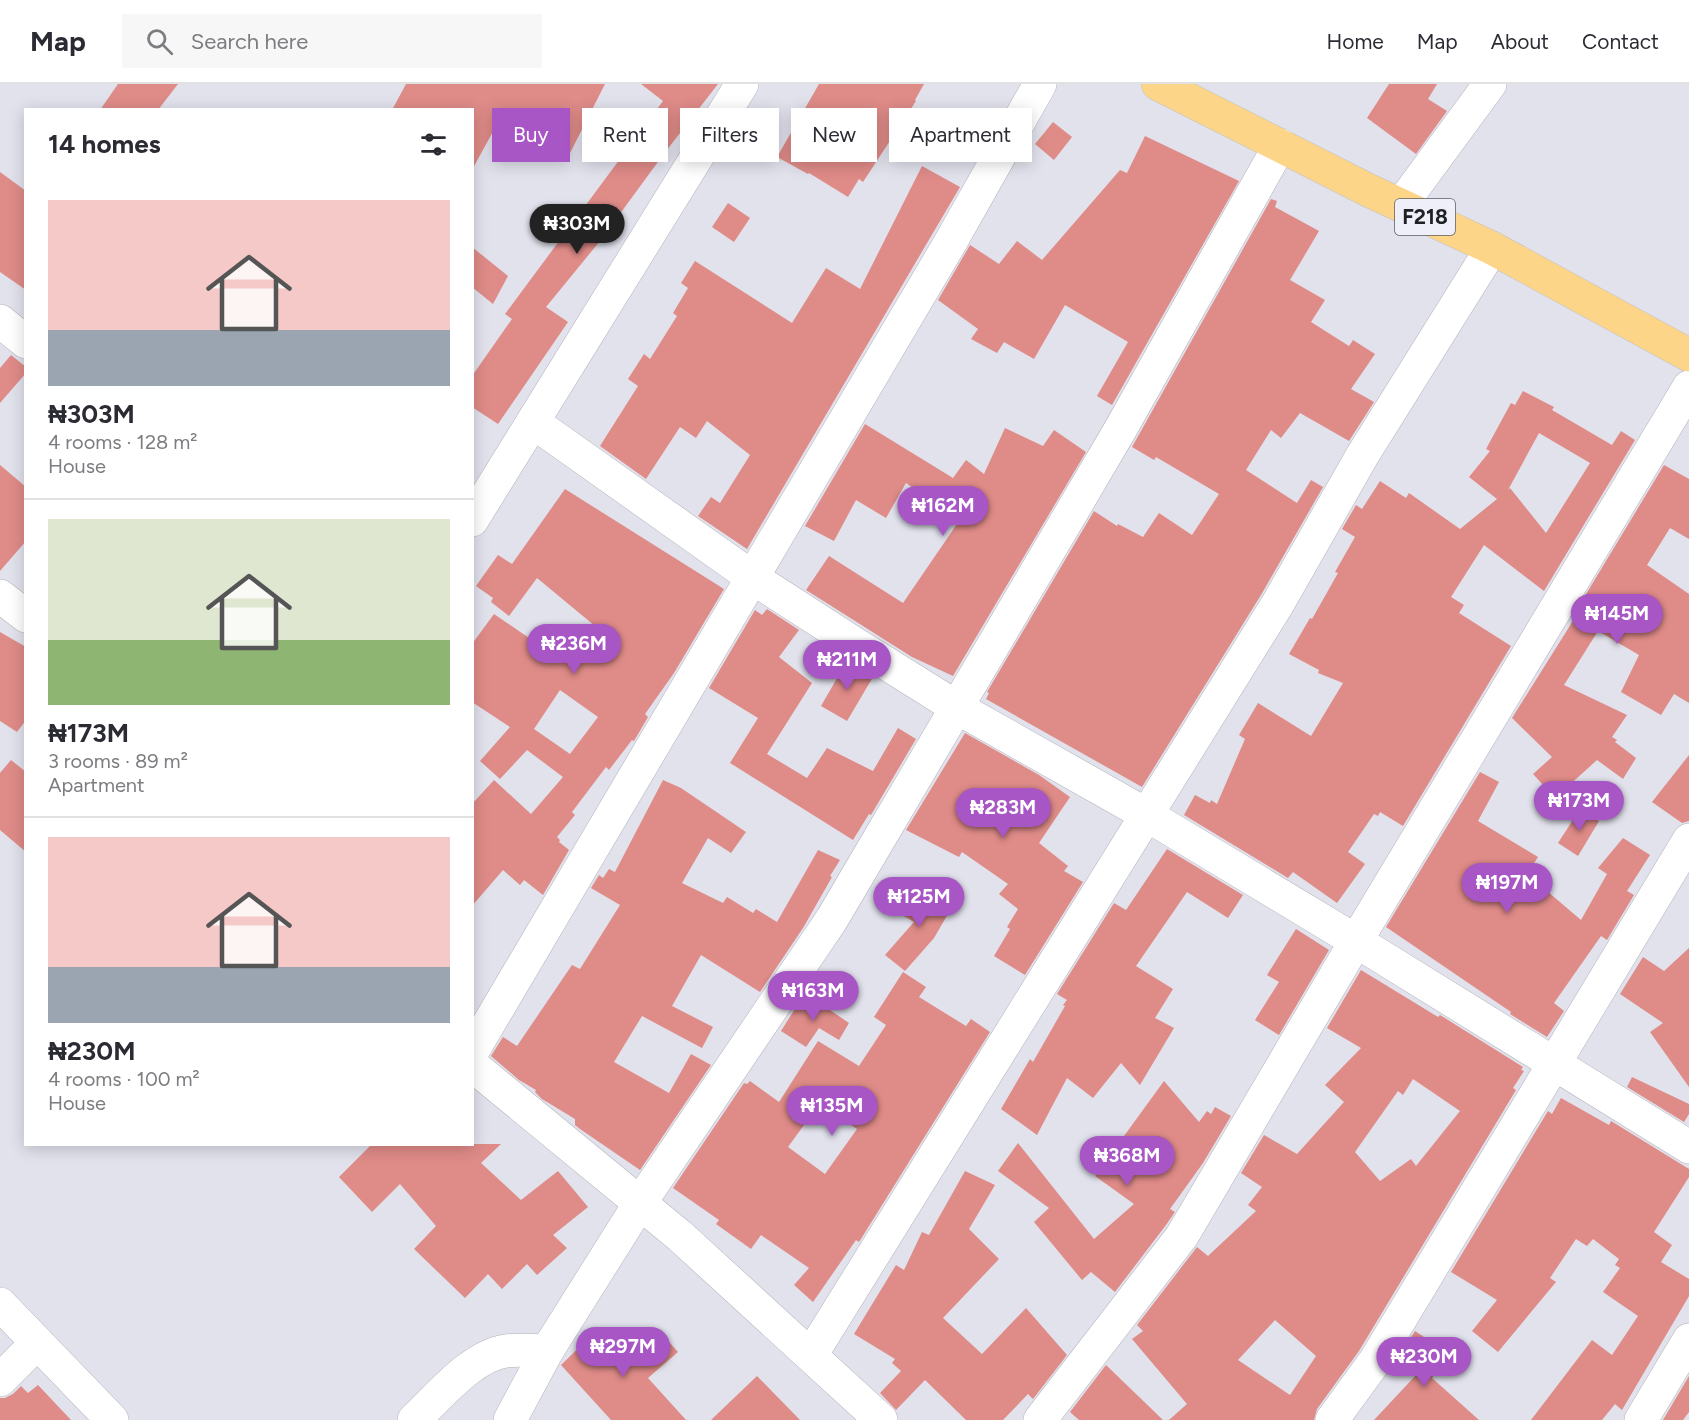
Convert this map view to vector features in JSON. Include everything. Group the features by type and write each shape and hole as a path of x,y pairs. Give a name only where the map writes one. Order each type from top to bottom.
{"main road":[{"name":"F218","path":"1164,86 1401,206 1492,248 1689,355"}],"street":[{"path":"474,517 742,84"},
{"path":"474,1049 938,263 1040,84"},
{"path":"1401,206 1490,84"},
{"path":"510,1420 548,1351 640,1203 832,919 1120,430 1280,145"},
{"path":"811,1355 1277,605 1362,456 1492,248"},
{"path":"0,321 24,340"},
{"path":"1040,1420 1182,1236 1356,941 1689,387"},
{"path":"533,422 753,578 956,707 1147,815 1689,1147"},
{"path":"0,596 24,614"},
{"path":"1332,1420 1376,1361 1689,840"},
{"path":"474,1067 680,1236 881,1420"},
{"path":"0,1304 100,1416"},
{"path":"1641,1420 1689,1340"},
{"path":"0,1380 37,1343"},
{"path":"414,1420 477,1362 505,1351 548,1351"}],"building":[{"path":"118,84 178,84 160,108 101,108"},
{"path":"406,84 605,84 593,108 582,108 582,129 570,153 570,108 492,108 492,133 474,166 474,108 393,108"},
{"path":"641,84 718,84 699,108 680,108 680,133 668,149 668,108 658,108 663,101"},
{"path":"819,84 924,84 911,108 889,108 889,142 877,161 877,108 805,108"},
{"path":"1389,84 1437,84 1428,99 1447,111 1416,154 1367,118"},
{"path":"1053,122 1072,137 1054,160 1035,144"},
{"path":"791,133 791,162 876,162 863,182 859,179 848,197 779,158 779,154"},
{"path":"1145,136 1239,181 1112,405 1097,396 1128,342 1065,305 1034,359 1004,342 997,353 971,339 978,329 938,300 970,245 999,264 1017,241 1042,260 1120,170 1127,173"},
{"path":"618,162 658,162 600,241 546,307 568,322 498,424 474,408 474,373 512,319 505,314"},
{"path":"922,166 960,187 747,549 698,516 711,497 720,503 750,455 707,421 696,438 680,427 646,479 600,446 638,386 628,379 644,354 650,359 677,316 673,313 688,288 681,283 695,261 792,323 826,268 860,289"},
{"path":"0,172 24,190 24,289 0,272"},
{"path":"1271,199 1277,201 1275,207 1319,231 1290,280 1325,300 1311,322 1349,346 1353,340 1375,354 1351,389 1374,402 1349,441 1300,413 1281,438 1271,430 1246,470 1297,503 1311,480 1323,487 1261,595 1142,787 986,699 989,693 987,692 1094,511 1117,526 1118,524 1143,537 1159,513 1192,535 1219,494 1156,457 1154,460 1132,447"},
{"path":"728,203 750,218 734,242 712,227"},
{"path":"474,249 508,276 493,304 474,289"},
{"path":"11,355 24,365 24,375 0,403 0,368"},
{"path":"1523,391 1554,407 1552,410 1612,445 1621,431 1635,440 1544,591 1484,545 1451,597 1464,605 1459,613 1511,646 1403,826 1380,812 1378,816 1374,814 1348,852 1365,864 1337,903 1293,872 1288,878 1184,815 1195,795 1217,804 1245,739 1239,735 1258,703 1311,736 1343,683 1318,673 1319,670 1289,654 1338,573 1335,572 1355,537 1342,529 1356,505 1362,509 1380,481 1406,498 1409,493 1460,529 1497,499 1469,477 1490,451 1486,449 1511,403 1515,405","holes":["1539,433 1590,463 1546,533 1510,488 1508,490"]},
{"path":"865,424 953,478 966,460 984,474 1005,428 1043,446 1054,430 1086,452 953,676 912,657 806,590 829,556 903,603 959,521 906,483 886,518 856,500 834,541 805,526"},
{"path":"0,465 24,485 24,543 0,571"},
{"path":"1664,465 1689,479 1689,539 1670,528 1647,565 1689,594 1689,703 1674,694 1661,715 1621,692 1639,655 1598,631 1564,685 1627,715 1612,737 1636,758 1623,779 1597,760 1555,798 1533,774 1552,757 1512,718 1576,616 1574,614"},
{"path":"565,489 724,589 674,673 645,714 648,717 634,741 632,740 609,770 606,767 572,812 575,815 557,837 559,842 569,850 543,895 524,880 520,885 503,870 474,904 474,802 494,780 531,814 563,777 527,750 500,779 480,761 510,727 474,703 474,641 494,614 561,660 595,626 537,578 509,616 491,602 493,598 476,586 498,555 512,564","holes":["560,690 598,717 570,754 534,729"]},
{"path":"767,609 799,630 779,657 812,683 767,754 807,778 827,748 873,771 898,728 916,739 871,815 869,814 853,840 730,763 758,718 709,688 755,610 762,615"},
{"path":"0,632 24,646 24,723 17,732 0,721"},
{"path":"847,661 873,677 847,721 821,706"},
{"path":"965,733 1039,775 1070,797 1039,843 1068,866 1064,871 1083,882 1025,975 994,956 1010,929 1007,927 1018,909 999,894 1008,884 962,852 959,857 906,830"},
{"path":"1689,755 1689,821 1682,823 1652,802"},
{"path":"11,760 24,770 24,850 0,830 0,773"},
{"path":"1480,772 1499,782 1478,821 1538,857 1527,874 1581,920 1607,874 1598,868 1623,838 1650,855 1627,891 1634,895 1607,940 1601,936 1554,1003 1564,1011 1547,1037 1510,1014 1511,1012 1386,927"},
{"path":"663,780 681,788 746,832 731,853 708,838 682,883 723,903 727,897 753,913 756,909 777,922 818,850 840,860 803,928 760,992 701,955 672,1006 713,1027 702,1048 642,1016 614,1062 669,1093 691,1054 711,1065 640,1170 580,1129 575,1125 575,1119 542,1099 535,1092 536,1090 519,1080 491,1056 503,1037 517,1046 572,965 580,969 620,905 591,888 599,875 603,878 609,869 615,872"},
{"path":"1580,809 1599,821 1578,856 1558,843"},
{"path":"1167,849 1243,895 1228,918 1187,892 1136,966 1173,989 1155,1018 1174,1028 1140,1085 1121,1063 1093,1098 1067,1078 1037,1135 1001,1109 1030,1059 1033,1062 1065,1006 1063,1005 1067,1000 1057,994 1114,903 1126,910"},
{"path":"918,888 952,907 934,938 905,971 885,955 914,922 902,915"},
{"path":"1296,929 1329,950 1279,1035 1255,1020 1279,982 1267,975"},
{"path":"1689,948 1689,1087 1650,1032 1663,1023 1620,994 1643,957 1664,971"},
{"path":"1361,970 1438,1017 1440,1015 1523,1067 1521,1070 1524,1071 1513,1088 1516,1090 1359,1351 1317,1409 1314,1420 1169,1420 1187,1404 1132,1339 1143,1331 1137,1325 1197,1247 1208,1256 1256,1211 1248,1205 1262,1187 1241,1173 1264,1135 1297,1154 1344,1102 1325,1085 1361,1048 1327,1028","holes":["1413,1079 1460,1111 1416,1166 1411,1159 1380,1181 1355,1152 1398,1091 1403,1095","1275,1320 1316,1356 1290,1395 1238,1360"]},
{"path":"903,972 926,987 919,997 966,1026 971,1019 990,1032 859,1242 856,1240 813,1302 794,1285 809,1268 761,1235 751,1249 716,1224 719,1220 673,1188 744,1083 747,1084 750,1081 779,1102 818,1041 859,1066 886,1025 874,1017","holes":["820,1103 857,1129 825,1174 788,1147"]},
{"path":"805,993 849,1023 839,1040 819,1028 806,1047 781,1031"},
{"path":"1632,1077 1689,1104 1689,1114 1684,1122 1627,1087"},
{"path":"1164,1081 1199,1122 1207,1111 1211,1114 1215,1107 1231,1116 1203,1163 1170,1209 1175,1212 1115,1292 1091,1272 1082,1280 1034,1222 1049,1208 998,1171 1018,1143 1094,1239 1134,1204 1095,1176"},
{"path":"1561,1098 1609,1125 1611,1121 1689,1169 1689,1177 1654,1232 1672,1245 1661,1262 1689,1279 1689,1296 1622,1410 1615,1404 1602,1420 1531,1420 1592,1340 1612,1355 1638,1316 1603,1292 1620,1268 1615,1265 1619,1259 1593,1239 1587,1246 1576,1239 1550,1278 1556,1282 1498,1352 1472,1331 1497,1300 1451,1272 1548,1111 1552,1114"},
{"path":"501,1144 481,1163 521,1200 558,1171 588,1207 553,1235 567,1248 537,1275 527,1264 502,1289 488,1274 465,1298 414,1249 436,1226 400,1184 372,1212 339,1177 370,1146"},
{"path":"965,1171 995,1185 969,1229 999,1259 943,1318 982,1354 1026,1308 1067,1355 1033,1399 1028,1394 1003,1420 966,1420 925,1380 896,1410 880,1393 901,1371 892,1363 895,1359 854,1334 896,1265 904,1270 922,1232 929,1235"},
{"path":"600,1327 630,1361 661,1333 678,1352 648,1378 686,1420 611,1420 561,1365"},
{"path":"1415,1331 1448,1353 1432,1378 1479,1420 1374,1420 1417,1374 1397,1361"},
{"path":"1106,1365 1163,1420 1079,1420 1070,1412"},
{"path":"757,1376 800,1420 711,1420"},
{"path":"1689,1376 1689,1412 1683,1420 1663,1420"},
{"path":"38,1385 71,1420 0,1420 0,1398 13,1394 21,1386 28,1393"}]}
